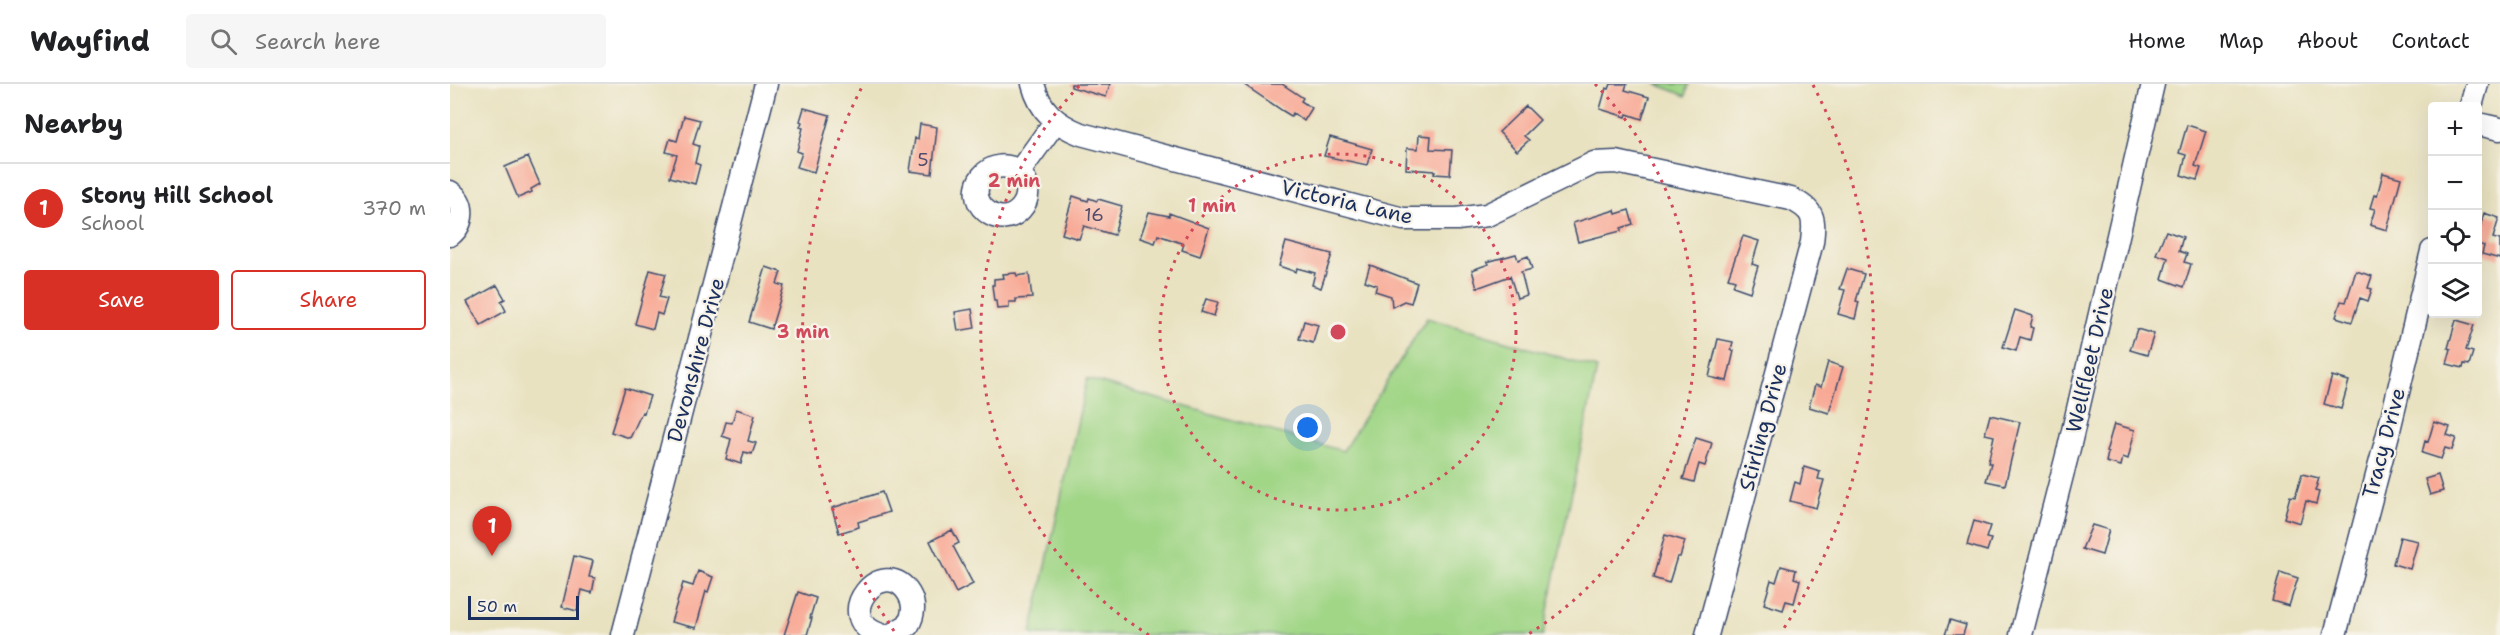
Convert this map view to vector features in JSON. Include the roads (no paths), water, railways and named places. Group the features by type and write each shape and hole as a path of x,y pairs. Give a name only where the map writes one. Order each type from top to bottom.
{"street":[{"name":"Devonshire Drive","path":"623,635 766,84"},
{"path":"1019,172 1055,122 1038,100 1033,84"},
{"name":"Wellfleet Drive","path":"2021,635 2069,448 2153,84"},
{"path":"2472,102 2477,84"},
{"name":"Victoria Lane","path":"1055,122 1096,139 1403,219 1457,219 1487,215 1594,163 1616,162 1791,199 1806,206 1814,218"},
{"path":"2482,125 2500,129"},
{"path":"450,192 459,202 462,210 458,228 450,235"},
{"name":"Stirling Drive","path":"1707,635 1812,242 1814,218"},
{"name":"Tracy Drive","path":"2335,635 2430,264"},
{"path":"881,635 870,631 863,622 859,606 866,590 875,583 886,581 898,584 907,591 913,608 908,625 891,635"}],"place":[{"name":"Stony Hill School","path":"492,556"}]}
